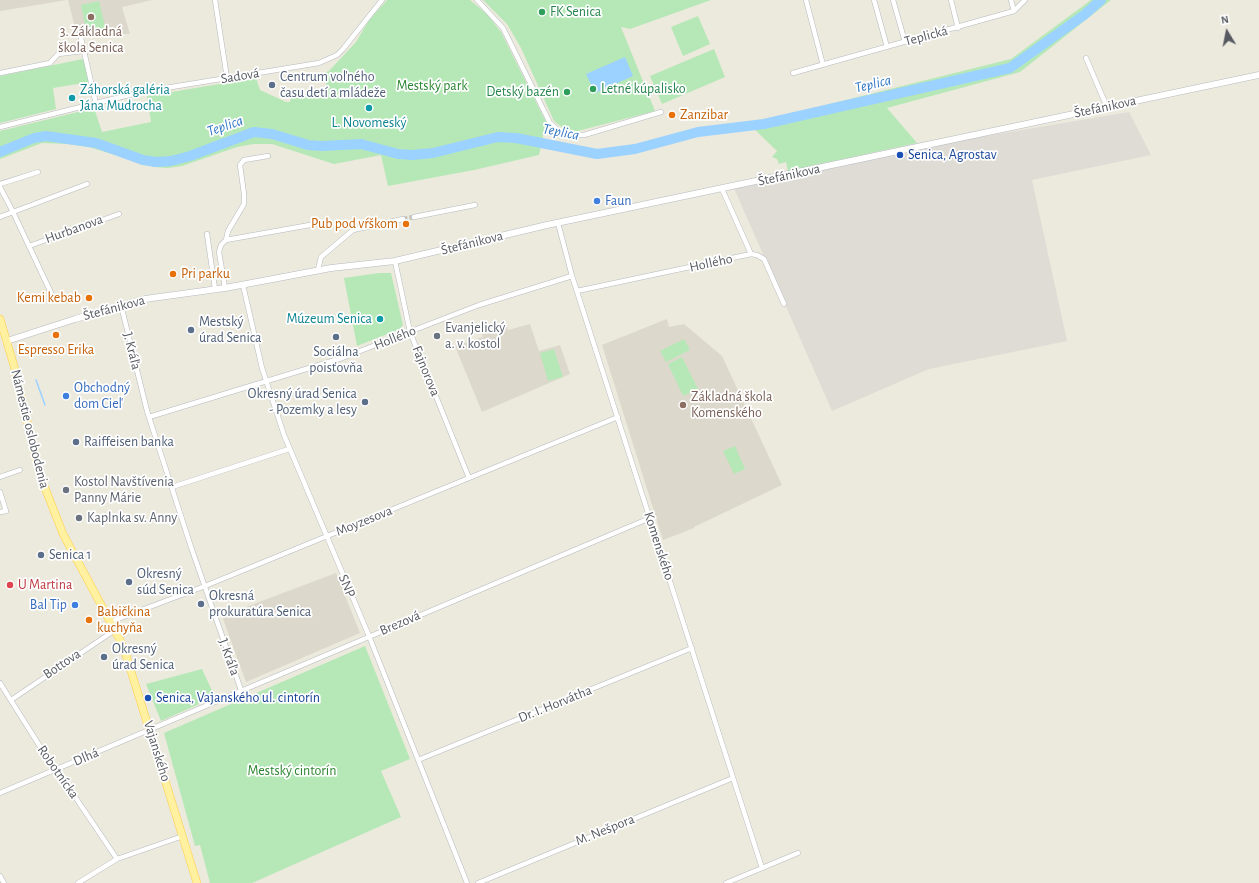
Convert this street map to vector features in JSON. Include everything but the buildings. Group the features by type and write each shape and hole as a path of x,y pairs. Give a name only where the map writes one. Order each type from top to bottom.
{"main road":[{"path":"0,319 7,341"},
{"name":"Námestie oslobodenia","path":"7,341 40,475 63,534 110,622"},
{"name":"Vajanského","path":"110,622 115,630 132,673 197,883"}],"street":[{"path":"214,0 227,78"},
{"name":"Sadová","path":"0,127 141,92 319,63 330,59 343,49 382,0"},
{"path":"477,0 503,28 550,123 560,132 569,135 584,135 661,112"},
{"path":"806,0 823,65"},
{"path":"874,0 887,47"},
{"path":"893,0 905,42"},
{"path":"951,0 958,28"},
{"path":"1011,0 1014,11"},
{"path":"1014,11 1024,0"},
{"name":"Teplická","path":"793,73 958,28 1014,11"},
{"path":"81,38 96,104"},
{"path":"0,73 50,63 58,54 84,51"},
{"path":"1086,58 1107,107"},
{"name":"Štefánikova","path":"7,341 121,306 153,298 225,288 318,270 395,261 558,223 1259,75"},
{"path":"225,288 219,252 221,245 226,240 228,231 244,204 240,165 244,160 268,156"},
{"path":"0,184 38,172"},
{"path":"0,217 87,184"},
{"name":"Hurbanova","path":"0,187 52,295"},
{"name":"Hollého","path":"722,189 751,254"},
{"path":"414,217 475,205"},
{"name":"Hurbanova","path":"29,246 118,214"},
{"path":"318,270 321,257 352,230 403,219"},
{"path":"226,240 321,223"},
{"name":"Komenského","path":"558,223 572,276 762,868"},
{"path":"207,234 215,289"},
{"name":"Hollého","path":"577,291 751,254 757,255 764,259 784,304"},
{"name":"Fajnorova","path":"395,261 410,332 469,478"},
{"name":"Hollého","path":"149,417 342,358 479,305 572,276"},
{"name":"SNP","path":"243,284 266,380 290,449 369,636 468,883"},
{"name":"J. Kráľa","path":"121,306 149,417 241,690"},
{"name":"Moyzesova","path":"110,622 205,586 618,417"},
{"path":"172,487 290,449"},
{"name":"Námestie oslobodenia","path":"0,477 20,470"},
{"path":"0,492 6,511 0,512"},
{"name":"Brezová","path":"150,730 241,690 650,518"},
{"name":"Bottova","path":"11,700 115,630"},
{"name":"Dr. I. Horvátha","path":"418,760 692,648"},
{"name":"Robotnícka","path":"0,684 51,764 57,770 117,859"},
{"name":"Dlhá","path":"0,793 150,730"},
{"name":"M. Nešpora","path":"478,883 733,778"},
{"path":"78,883 117,859 183,836"},
{"path":"726,883 798,853"},
{"path":"0,876 4,883"}],"shaded area":[{"name":"3. Základná škola Senica","path":"0,0 67,0 0,11"},
{"name":"3. Základná škola Senica","path":"68,0 152,0 122,7 130,34 108,34 78,39"},
{"path":"1129,112 1151,155 1032,180 1067,341 929,369 832,411 733,186 795,168"},
{"name":"Základná škola Komenského","path":"667,319 669,327 684,324 722,356 782,485 694,528 663,540 602,345"},
{"path":"530,324 539,351 560,345 570,374 482,412 455,346 483,337 482,334 507,327 508,330"},
{"path":"336,573 360,633 246,682 222,616"}],"green space":[{"name":"Mestský park","path":"387,0 470,0 487,14 501,32 546,122 539,155 474,170 388,186 381,155 334,164 272,144 254,144 237,147 182,166 168,168 154,167 89,147 68,144 42,143 0,159 0,131 94,108 102,132 151,122 147,96 256,78 260,90 286,102 290,102 291,98 328,94 324,73 329,71 356,42 369,20"},
{"path":"483,0 711,0 630,29 621,27 655,111 574,132 564,129 554,121 521,48 507,24"},
{"path":"1091,0 1111,0 1020,72 887,108 917,143 788,171 786,162 779,164 777,159 772,157 777,151 749,124 1011,59"},
{"path":"99,1 106,30 87,34 81,5"},
{"path":"698,16 710,44 683,56 671,27"},
{"path":"714,49 725,77 662,104 650,76"},
{"path":"83,59 90,82 53,88 56,109 0,123 0,76"},
{"path":"379,273 391,273 403,325 400,329 357,346 344,278"},
{"path":"684,339 690,350 666,362 660,351"},
{"path":"554,349 563,377 548,381 540,353"},
{"path":"682,357 698,389 683,396 668,364"},
{"path":"735,446 745,469 734,474 723,451"},
{"name":"Mestský cintorín","path":"365,646 410,759 381,771 401,817 252,883 210,883 200,845 195,846 164,733"},
{"path":"202,669 215,697 161,721 146,684"}],"water":[{"path":"625,57 633,76 595,93 586,74"}],"waterway":[{"name":"Teplica","path":"0,152 34,138 46,136 96,143 143,160 156,162 171,161 190,156 254,132 272,134 308,145 322,146 361,144 398,154 412,155 433,153 498,137 516,138 597,154 635,149 698,132 764,124 1010,68 1084,15 1101,0"},
{"path":"36,380 45,405"}],"tunnel":[{"path":"403,219 414,217"}],"place":[{"name":"FK Senica","path":"542,12"},
{"name":"3. Základná škola Senica","path":"91,17"},
{"name":"Centrum voľného času detí a mládeže","path":"272,85"},
{"name":"Letné kúpalisko","path":"593,89"},
{"name":"Detský bazén","path":"567,92"},
{"name":"Záhorská galéria Jána Mudrocha","path":"72,98"},
{"name":"L. Novomeský","path":"369,108"},
{"name":"Zanzibar","path":"672,115"},
{"name":"Senica, Agrostav","path":"900,155"},
{"name":"Faun","path":"597,201"},
{"name":"Pub pod vŕškom","path":"406,224"},
{"name":"Pri parku","path":"173,274"},
{"name":"Kemi kebab","path":"89,298"},
{"name":"Múzeum Senica","path":"380,319"},
{"name":"Mestský úrad Senica","path":"191,330"},
{"name":"Espresso Erika","path":"56,335"},
{"name":"Evanjelický a. v. kostol","path":"437,336"},
{"name":"Sociálna poisťovňa","path":"336,337"},
{"name":"Obchodný dom Cieľ","path":"66,396"},
{"name":"Okresný úrad Senica - Pozemky a lesy","path":"365,402"},
{"name":"Základná škola Komenského","path":"683,405"},
{"name":"Raiffeisen banka","path":"76,442"},
{"name":"Kostol Navštívenia Panny Márie","path":"66,490"},
{"name":"Kaplnka sv. Anny","path":"79,518"},
{"name":"Senica 1","path":"41,555"},
{"name":"Okresný súd Senica","path":"129,582"},
{"name":"U Martina","path":"10,585"},
{"name":"Okresná prokuratúra Senica","path":"201,604"},
{"name":"Bal Tip","path":"75,605"},
{"name":"Babičkina kuchyňa","path":"89,620"},
{"name":"Okresný úrad Senica","path":"104,657"},
{"name":"Senica, Vajanského ul. cintorín","path":"148,698"}]}
